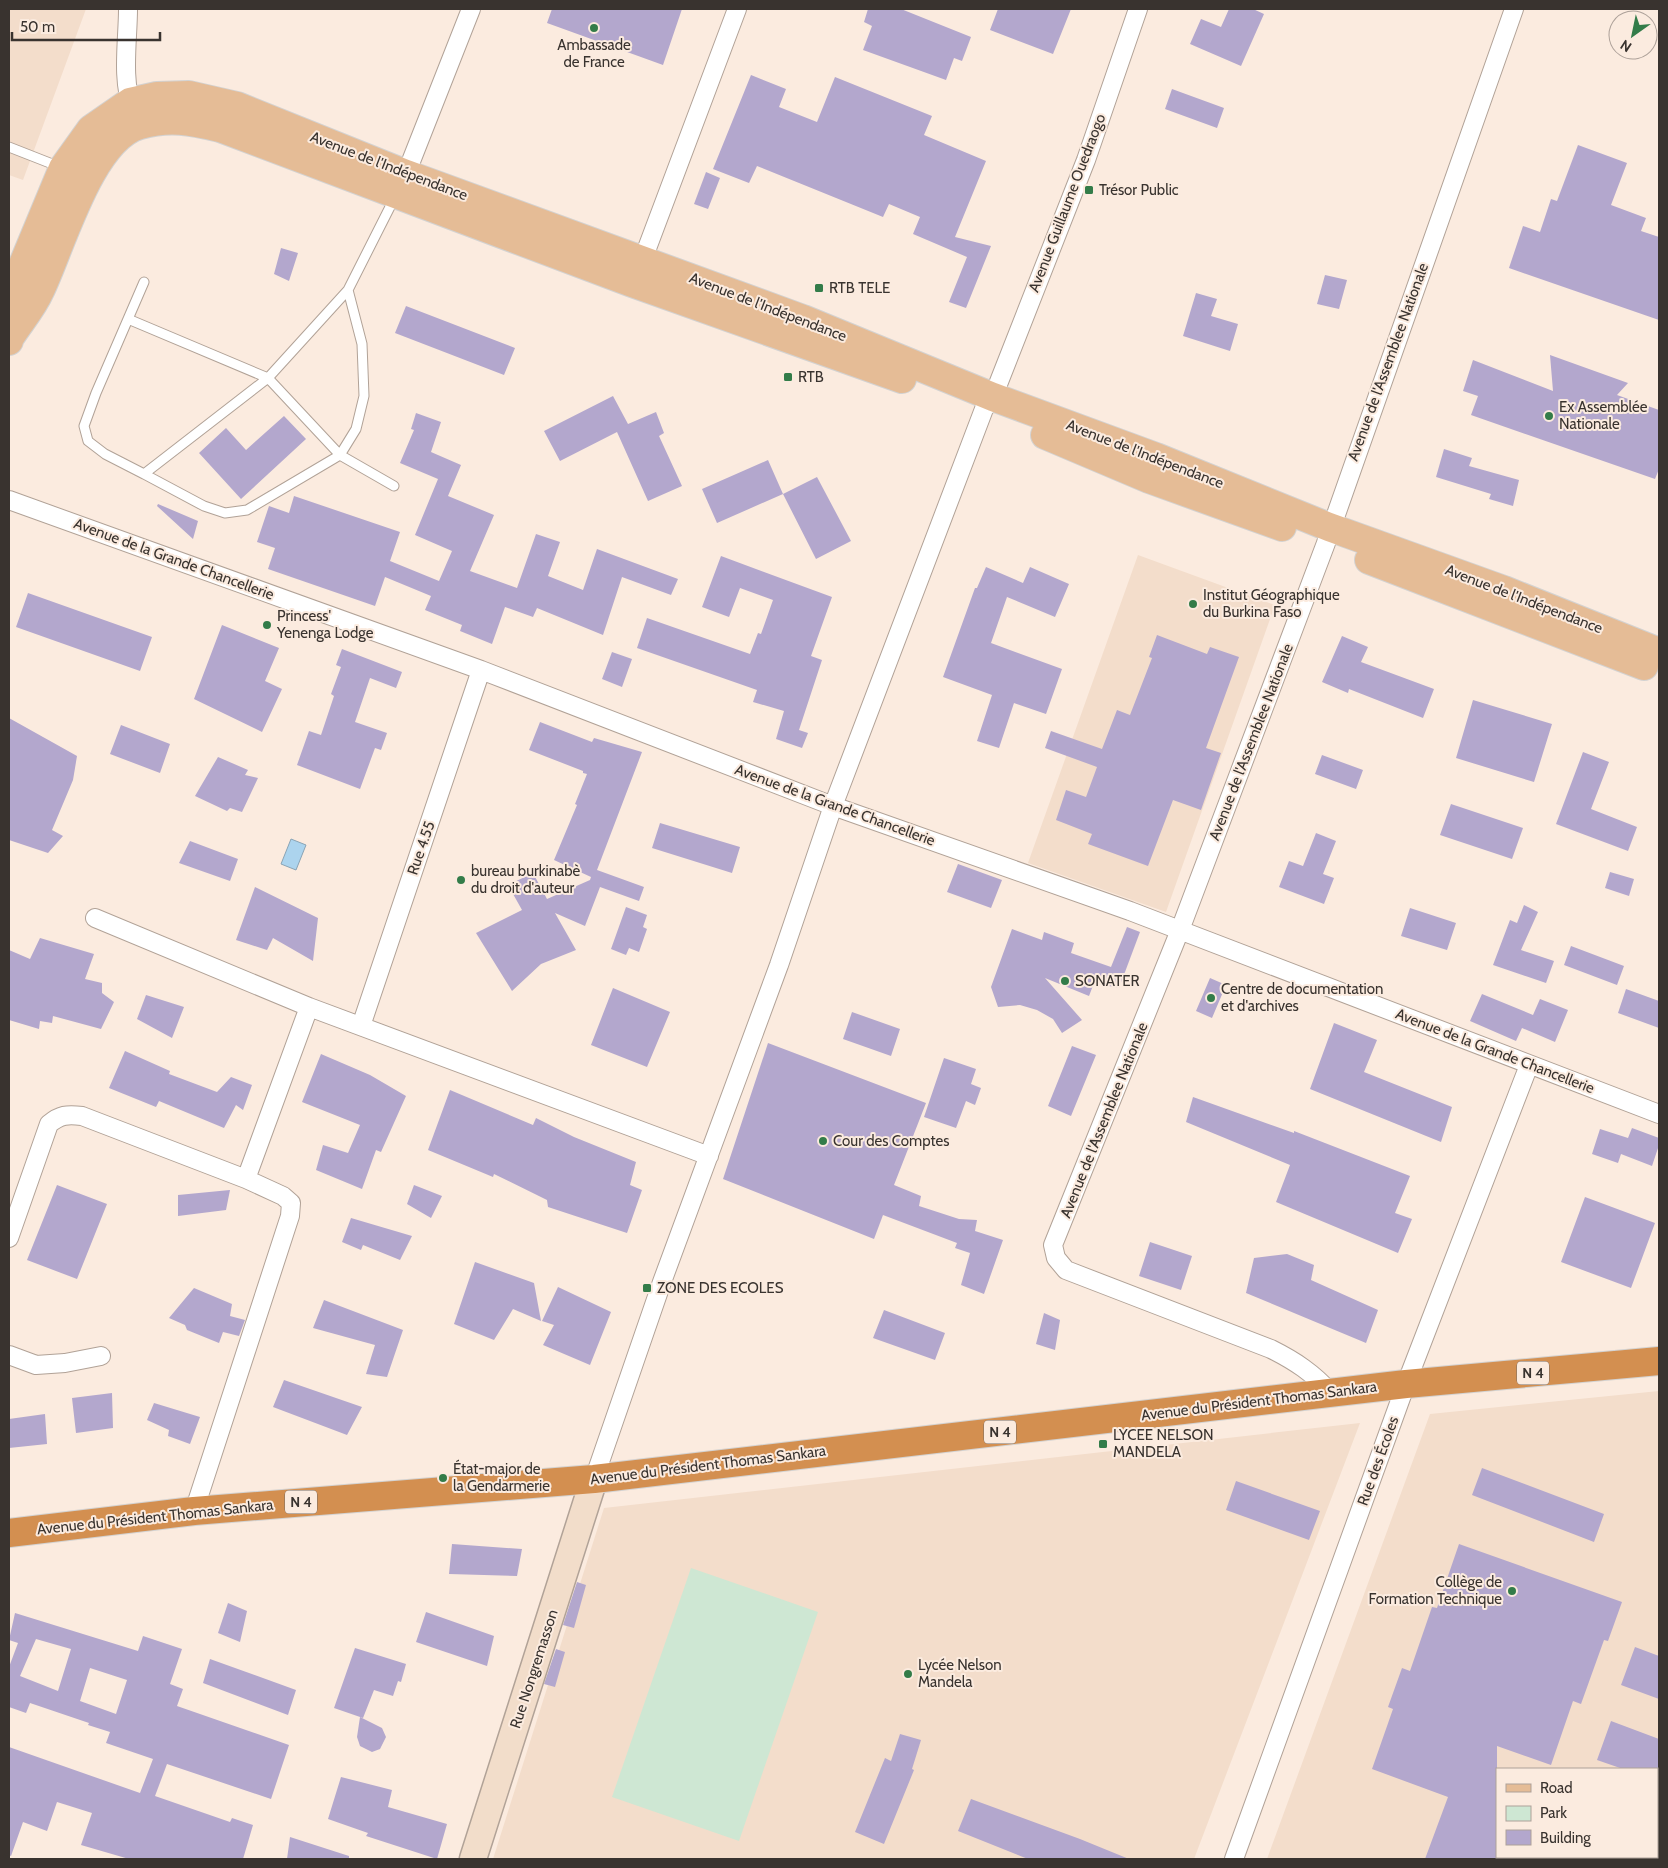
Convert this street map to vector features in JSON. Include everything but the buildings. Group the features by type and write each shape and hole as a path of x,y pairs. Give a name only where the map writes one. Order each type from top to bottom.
{"highway":[{"name":"N 4","path":"1406,1384 1659,1362"},
{"name":"Avenue du Président Thomas Sankara","path":"10,1536 194,1511 594,1479 1406,1384"}],"main road":[{"name":"Avenue de l'Indépendance","path":"10,339 40,292 89,175 134,114"},
{"name":"Avenue de l'Indépendance","path":"10,339 10,293 15,266 63,168 92,129 134,114 182,120 220,128 643,259 803,319 988,403 1152,468 1500,600 1659,652"},
{"name":"Avenue de l'Indépendance","path":"402,184 632,283 988,403"},
{"path":"15,266 50,266"},
{"path":"10,293 40,292"},
{"name":"Avenue de l'Indépendance","path":"1500,600 1659,672"}],"street":[{"path":"128,9 127,76 134,114"},
{"path":"402,184 472,9"},
{"path":"643,259 737,9"},
{"name":"Avenue Guillaume Ouedraogo","path":"594,1479 662,1282 779,965 833,806 988,403 1086,160 1138,9"},
{"name":"Avenue de l'Assemblee Nationale","path":"1331,1393 1315,1376 1295,1361 1271,1349 1066,1270 1056,1258 1054,1245 1180,930 1328,535 1514,9"},
{"name":"Avenue de la Grande Chancellerie","path":"9,500 481,670 833,806 1180,930 1659,1114"},
{"name":"Rue 4.55","path":"361,1026 481,670"},
{"path":"95,918 309,1007 709,1156"},
{"path":"246,1179 309,1007"},
{"name":"Rue des Écoles","path":"1234,1859 1406,1384 1529,1065"},
{"path":"9,1238 49,1124 58,1116 69,1114 82,1116 246,1179 283,1196 290,1203 290,1216 194,1511"},
{"path":"9,1355 36,1364 65,1363 101,1356"},
{"name":"Rue Nongremasson","path":"473,1859 594,1479"}],"lane":[{"path":"9,147 63,168"},
{"path":"144,474 268,378 348,290 402,184"},
{"path":"144,282 84,426 88,441 105,454 204,506 225,513 247,510 340,455 356,429 364,396 362,344 348,290"},
{"path":"128,319 268,378 340,455 394,486"}],"shaded area":[{"path":"9,9 86,9 23,180 9,175"},
{"path":"1138,555 1275,605 1166,912 1028,863"},
{"name":"Collège de Formation Technique","path":"1659,1391 1659,1859 1267,1859 1430,1414"},
{"name":"Lycée Nelson Mandela","path":"1360,1423 1194,1859 493,1859 604,1508"}],"green space":[{"path":"691,1568 818,1612 739,1841 612,1797"}],"water":[{"path":"291,839 306,845 296,870 281,864"}],"place":[{"name":"Ambassade de France","path":"594,28"},
{"name":"Trésor Public","path":"1089,190"},
{"name":"RTB TELE","path":"819,288"},
{"name":"RTB","path":"788,377"},
{"name":"Ex Assemblée Nationale","path":"1549,416"},
{"name":"Institut Géographique du Burkina Faso","path":"1193,604"},
{"name":"Princess' Yenenga Lodge","path":"267,625"},
{"name":"bureau burkinabè du droit d'auteur","path":"461,880"},
{"name":"SONATER","path":"1065,981"},
{"name":"Centre de documentation et d'archives","path":"1211,998"},
{"name":"Cour des Comptes","path":"823,1141"},
{"name":"ZONE DES ECOLES","path":"647,1288"},
{"name":"LYCEE NELSON MANDELA","path":"1103,1444"},
{"name":"État-major de la Gendarmerie","path":"443,1478"},
{"name":"Collège de Formation Technique","path":"1512,1591"},
{"name":"Lycée Nelson Mandela","path":"908,1674"}]}
